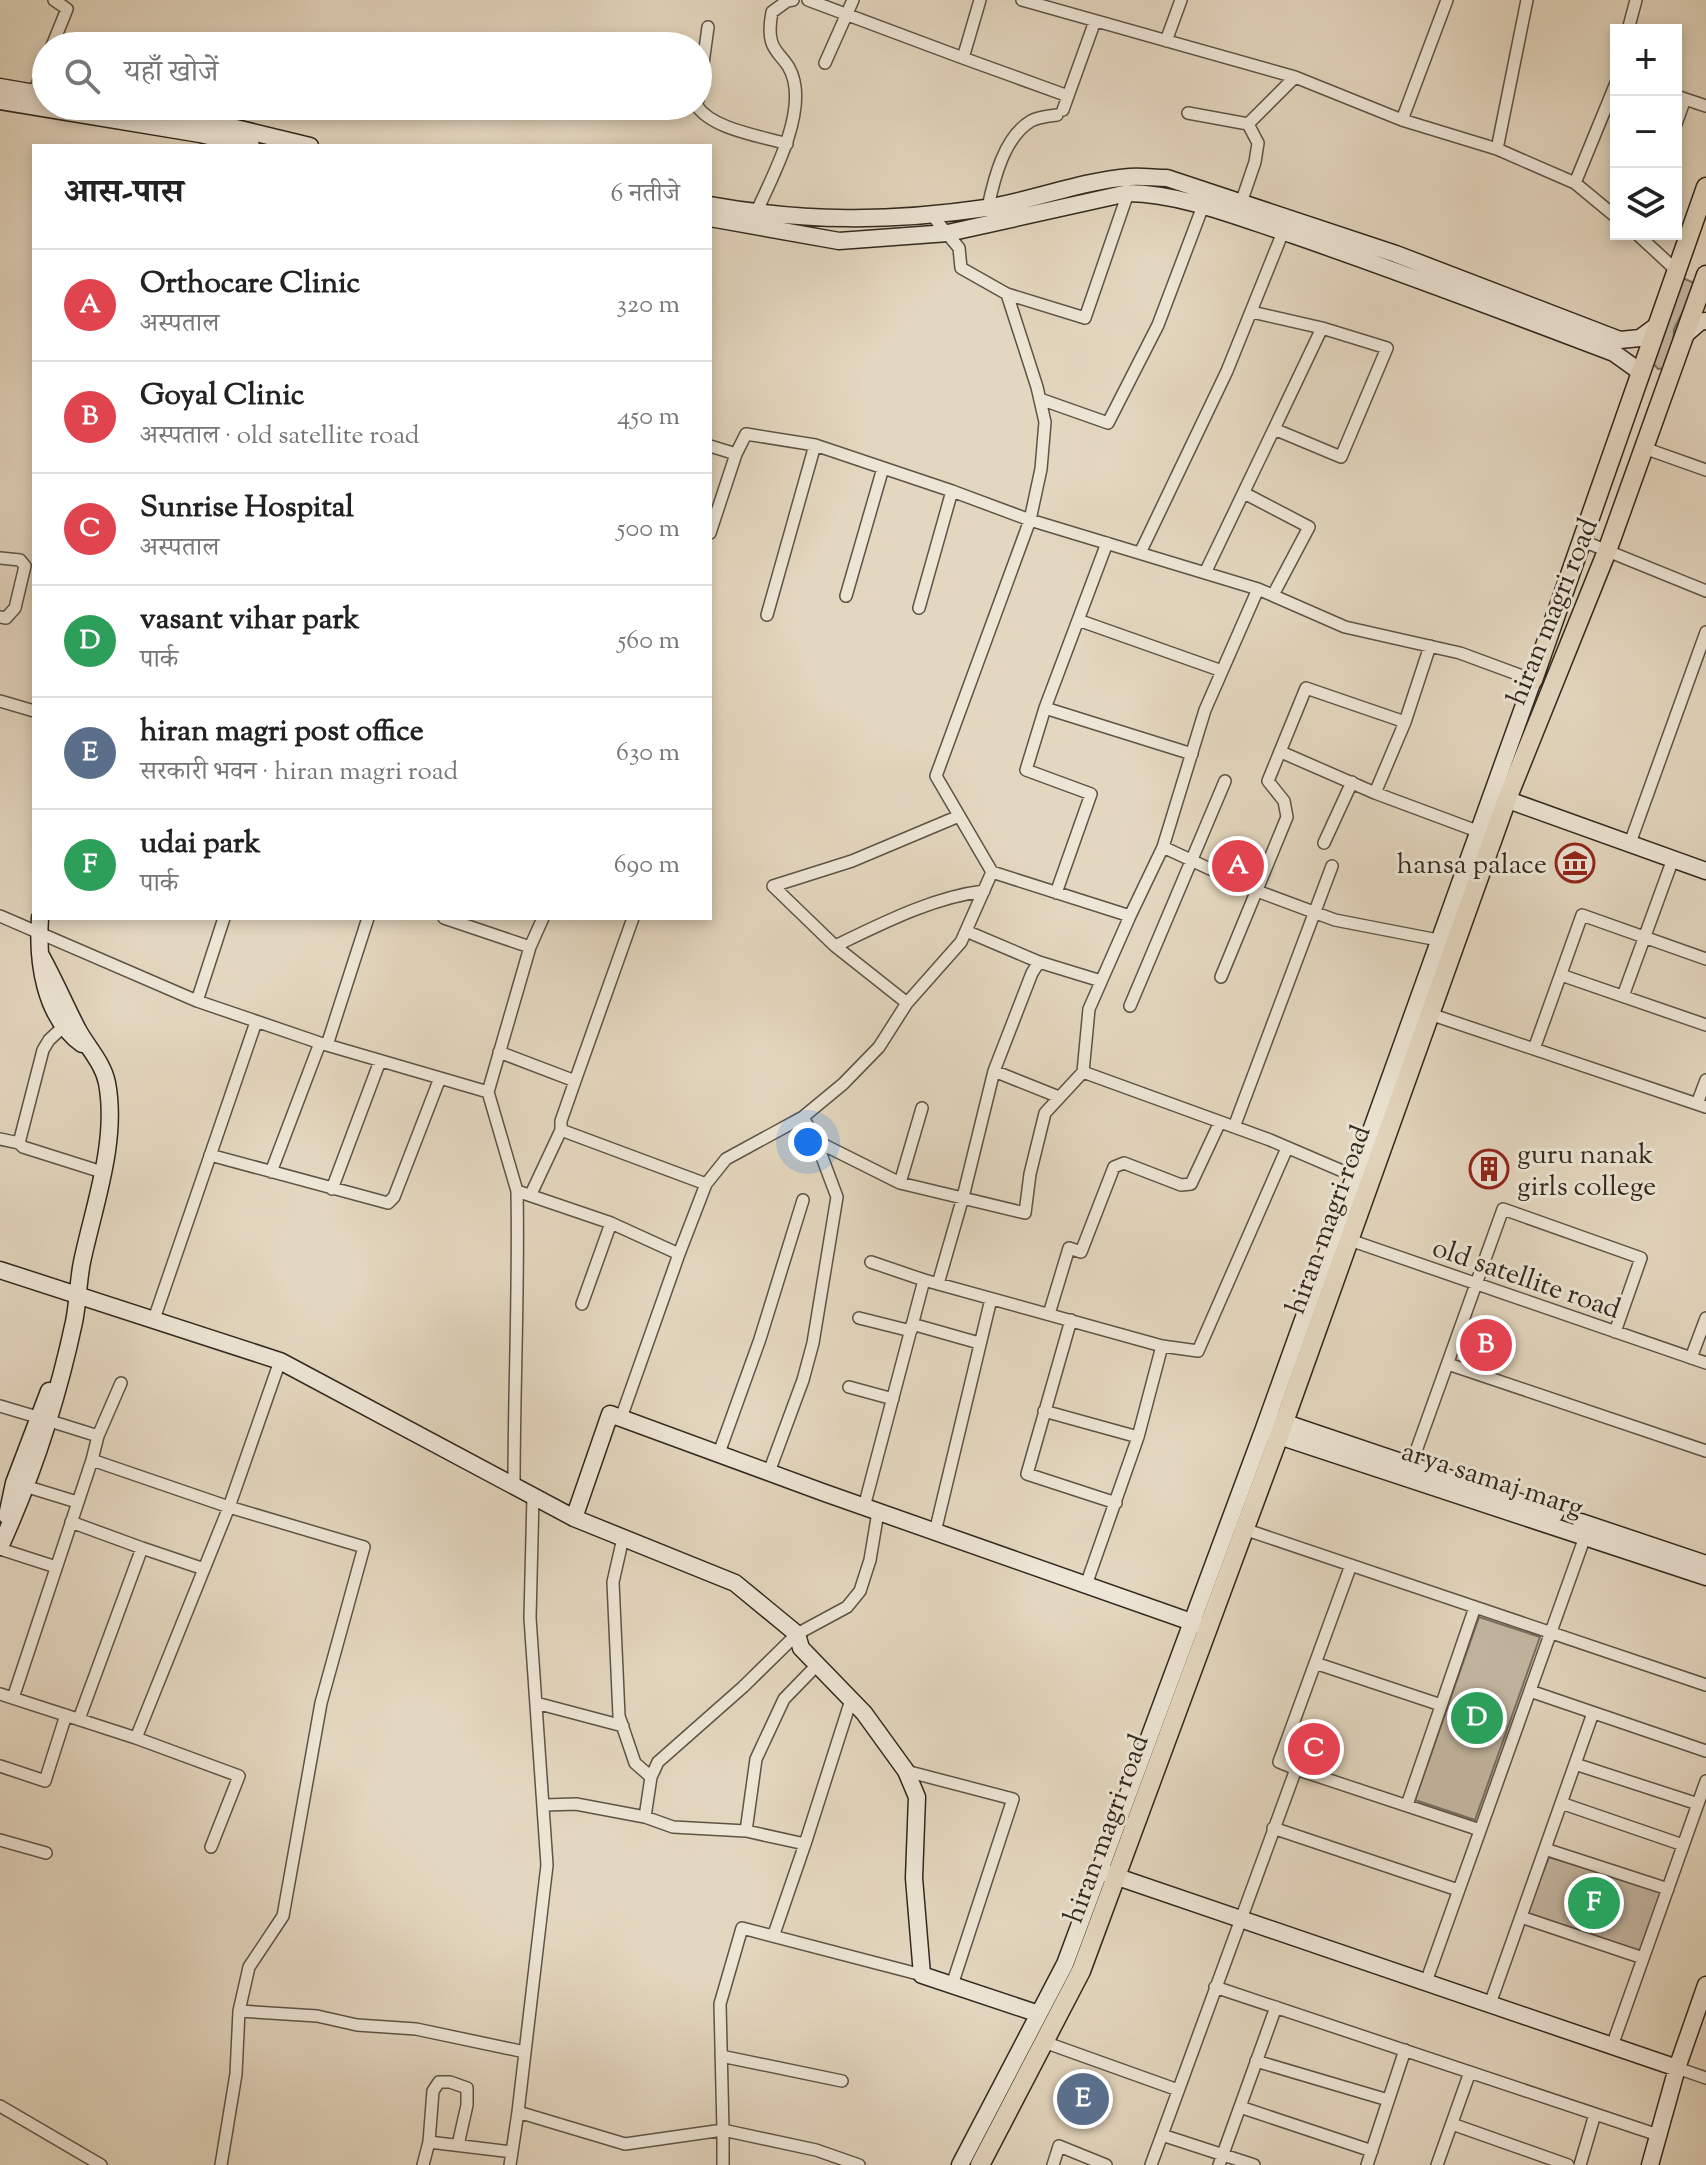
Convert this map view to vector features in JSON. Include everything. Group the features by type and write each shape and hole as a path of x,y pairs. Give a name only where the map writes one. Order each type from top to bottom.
{"main road":[{"path":"1533,680 1706,187"},
{"path":"1677,271 1705,281"},
{"name":"hiran magri road","path":"980,2165 1081,1971 1108,1874 1341,1237 1430,1014 1499,796 1607,551 1705,281"},
{"path":"1639,371 1667,383"}],"street":[{"path":"54,0 67,9 58,32"},
{"path":"756,213 787,144 794,103 794,80 774,51 768,30 772,12 793,0"},
{"path":"808,0 1068,96"},
{"path":"825,63 853,0"},
{"path":"963,58 980,0"},
{"path":"1022,0 1295,77 1402,120 1497,149 1575,183 1610,212"},
{"path":"1166,41 1181,0"},
{"path":"1402,120 1447,0"},
{"path":"1497,149 1527,0"},
{"path":"1630,24 1636,0"},
{"path":"988,207 1007,149 1019,133 1032,120 1060,112 1095,21"},
{"path":"707,32 708,27"},
{"path":"1248,124 1295,77"},
{"path":"0,87 32,93"},
{"path":"1575,183 1611,96"},
{"path":"1682,98 1706,106"},
{"path":"0,101 32,107"},
{"path":"1188,113 1248,124"},
{"path":"97,120 234,144"},
{"path":"201,120 302,144"},
{"path":"710,120 787,144"},
{"path":"1241,203 1258,143 1248,124"},
{"path":"712,205 756,213 845,220 988,207 1132,177 1167,178 1396,254 1620,340 1640,338 1655,327"},
{"path":"931,214 959,248 961,268 1007,294 1085,318 1128,193"},
{"path":"712,218 839,241 948,233 1128,193 1155,193 1393,269 1614,353 1639,371"},
{"path":"1040,399 1108,423 1158,325 1203,206"},
{"path":"1140,553 1227,371 1283,232"},
{"path":"1643,240 1677,271"},
{"path":"1007,294 1045,422 1041,469 1030,520 936,776 992,872 1130,916"},
{"path":"1252,312 1322,328 1387,348 1341,457 1274,429"},
{"path":"1686,334 1700,322 1706,321"},
{"path":"1205,573 1322,328"},
{"path":"715,509 746,434 815,445 1030,520 1258,589 1345,627 1460,653 1533,680 1499,796 1477,831 1354,1176 1341,1237"},
{"path":"767,615 815,445"},
{"path":"712,447 736,454"},
{"path":"1644,448 1706,470"},
{"path":"846,596 883,468"},
{"path":"919,608 952,491"},
{"path":"1244,493 1309,527 1273,595"},
{"path":"1583,541 1706,591"},
{"path":"1056,893 1091,794 1026,770 1045,708 1107,543"},
{"path":"0,558 20,560 25,566 15,608 6,618 0,617"},
{"path":"816,1141 900,1183 1025,1213 1030,1174 1045,1113 1083,1072 1089,1009 1163,847 1205,710 1258,589"},
{"path":"1078,620 1222,671"},
{"path":"1630,843 1706,632"},
{"path":"1375,793 1405,722 1430,646"},
{"path":"1221,977 1287,817 1284,801 1268,781 1306,688 1405,722"},
{"path":"0,701 32,710"},
{"path":"1045,708 1192,754"},
{"path":"1281,752 1375,793 1477,831"},
{"path":"1130,1006 1225,781"},
{"path":"1324,843 1352,782"},
{"path":"1499,796 1706,871"},
{"path":"907,1003 835,946 773,886 852,861 959,816"},
{"path":"1163,847 1257,891 1335,920 1438,940"},
{"path":"1623,996 1673,859"},
{"path":"1234,1127 1332,866"},
{"path":"621,1418 706,1184 726,1159 803,1117 843,1084 879,1047 907,1003 961,942 992,872"},
{"path":"835,946 876,926 963,894 984,891"},
{"path":"1534,1049 1582,915 1706,959"},
{"path":"0,916 40,926 197,1001 324,1044 488,1092"},
{"path":"197,1001 223,920"},
{"path":"271,1172 324,1044 367,920"},
{"path":"450,920 530,947"},
{"path":"514,1486 514,1340 519,1282 517,1191 488,1092 530,947 542,920"},
{"path":"531,1194 561,1130 561,1121 632,920"},
{"path":"40,926 40,954 47,989 63,1027 89,1049"},
{"path":"966,931 1039,962 1101,981"},
{"path":"40,954 89,1049 100,1064 108,1087 108,1129 102,1172 81,1265 68,1349 44,1419 14,1483 0,1547 56,1567"},
{"path":"938,1284 994,1071 1039,962"},
{"path":"1561,975 1706,1025"},
{"path":"1430,1014 1702,1106 1706,1080"},
{"path":"154,1319 256,1022"},
{"path":"19,1143 43,1050 63,1027"},
{"path":"499,1052 575,1081"},
{"path":"332,1189 380,1061"},
{"path":"994,1071 1059,1097"},
{"path":"1083,1072 1234,1127 1354,1176"},
{"path":"210,1155 388,1203 394,1197 440,1078"},
{"path":"900,1183 922,1108"},
{"path":"769,1472 803,1380 813,1343 837,1197 816,1141 803,1117"},
{"path":"1049,1314 1069,1248 1081,1252 1114,1167 1124,1163 1181,1185 1191,1184 1220,1122"},
{"path":"561,1130 706,1184"},
{"path":"0,1139 102,1172"},
{"path":"871,1262 924,1280 1162,1346 1198,1351 1287,1148"},
{"path":"517,1191 611,1223 679,1254"},
{"path":"719,1453 760,1339 803,1200"},
{"path":"1411,1465 1503,1209 1641,1258 1615,1332"},
{"path":"582,1304 611,1223"},
{"name":"old satellite road","path":"1341,1237 1706,1363"},
{"path":"0,1270 280,1361 574,1518 735,1583 797,1634 801,1648 864,1713 906,1771 917,1797 914,1878 922,1975"},
{"path":"645,1817 651,1777 658,1762 743,1687 797,1634 847,1607 860,1591 870,1560 871,1510 893,1399 924,1280"},
{"path":"935,1532 991,1299"},
{"path":"859,1318 979,1343"},
{"path":"1691,1358 1706,1318"},
{"path":"1071,1320 1027,1474 1116,1503"},
{"path":"1086,1585 1138,1437 1162,1346"},
{"path":"136,1738 229,1507 280,1361"},
{"path":"1448,1364 1706,1451"},
{"path":"13,1698 98,1436 121,1383"},
{"path":"849,1387 893,1399"},
{"path":"0,1406 98,1436"},
{"path":"1044,1411 1138,1437"},
{"path":"574,1518 610,1414 871,1510 1200,1625"},
{"path":"1273,1426 1411,1465 1587,1530 1706,1564"},
{"name":"arya samaj marg","path":"1273,1426 1587,1530 1706,1577"},
{"path":"92,1460 229,1507 364,1547 321,1703 283,1916 249,1967 239,2011 236,2074 221,2165"},
{"path":"14,1483 77,1502"},
{"path":"510,2165 547,1865 530,1618 533,1496"},
{"path":"71,1522 204,1569"},
{"path":"1237,1526 1706,1685"},
{"path":"1426,1982 1587,1530"},
{"path":"623,1538 613,1582 619,1716 635,1763 651,1777"},
{"path":"79,1719 142,1548"},
{"path":"1351,1565 1279,1762 1480,1830"},
{"path":"1407,1805 1475,1607"},
{"path":"1315,1663 1441,1705"},
{"path":"746,1831 756,1759 784,1699 817,1665"},
{"path":"1530,1691 1706,1751"},
{"path":"0,1694 136,1738 239,1776 211,1847"},
{"path":"774,1934 851,1700"},
{"path":"536,1703 623,1726"},
{"path":"1490,2004 1593,1713"},
{"path":"0,1766 45,1781 66,1715"},
{"path":"1575,1764 1698,1804"},
{"path":"1151,2165 1296,1769"},
{"path":"906,1771 1013,1799 952,1985"},
{"path":"1612,2046 1706,1781"},
{"path":"1561,1803 1683,1845"},
{"path":"545,1805 576,1804 645,1817 673,1827 746,1831 805,1844"},
{"path":"1273,1828 1458,1890"},
{"path":"0,1840 46,1853"},
{"path":"1545,1849 1668,1889"},
{"path":"960,2165 1065,1964 1108,1874 1706,2078"},
{"path":"1521,1917 1643,1958"},
{"path":"723,2165 720,2004 742,1928 922,1975 1039,2014"},
{"path":"1215,1987 1658,2135"},
{"path":"1650,2165 1677,2068 1706,1988"},
{"path":"1221,2160 1276,2007"},
{"path":"239,2011 317,2016 357,2025 416,2029 525,2052"},
{"path":"1044,2042 1178,2090"},
{"path":"1367,2165 1405,2050"},
{"path":"721,2056 842,2081"},
{"path":"1256,2061 1388,2100"},
{"path":"1437,2165 1470,2072"},
{"path":"423,2165 429,2142 433,2091 439,2082 467,2088 467,2105 458,2145"},
{"path":"0,2106 101,2165"},
{"path":"1240,2107 1372,2151"},
{"path":"518,2112 625,2144 723,2130 816,2150 859,2165"},
{"path":"1580,2165 1595,2114"},
{"path":"1452,2124 1568,2165"},
{"path":"1162,2135 1221,2160 1254,2165"},
{"path":"429,2142 512,2152"},
{"path":"1053,2165 1059,2146 1106,2165"}],"shaded area":[{"path":"1677,280 1692,282 1695,288 1674,329 1673,357 1665,368 1658,369 1650,360 1671,315"},
{"path":"1479,1617 1540,1637 1475,1820 1415,1800"},
{"path":"1549,1857 1661,1892 1640,1952 1527,1913"}],"place":[{"name":"hansa palace","path":"1575,863"},
{"name":"Orthocare Clinic","path":"1238,866"},
{"name":"guru nanak girls college","path":"1489,1169"},
{"name":"Goyal Clinic","path":"1486,1345"},
{"name":"vasant vihar park","path":"1477,1718"},
{"name":"Sunrise Hospital","path":"1314,1749"},
{"name":"udai park","path":"1594,1903"},
{"name":"hiran magri post office","path":"1083,2099"}]}
